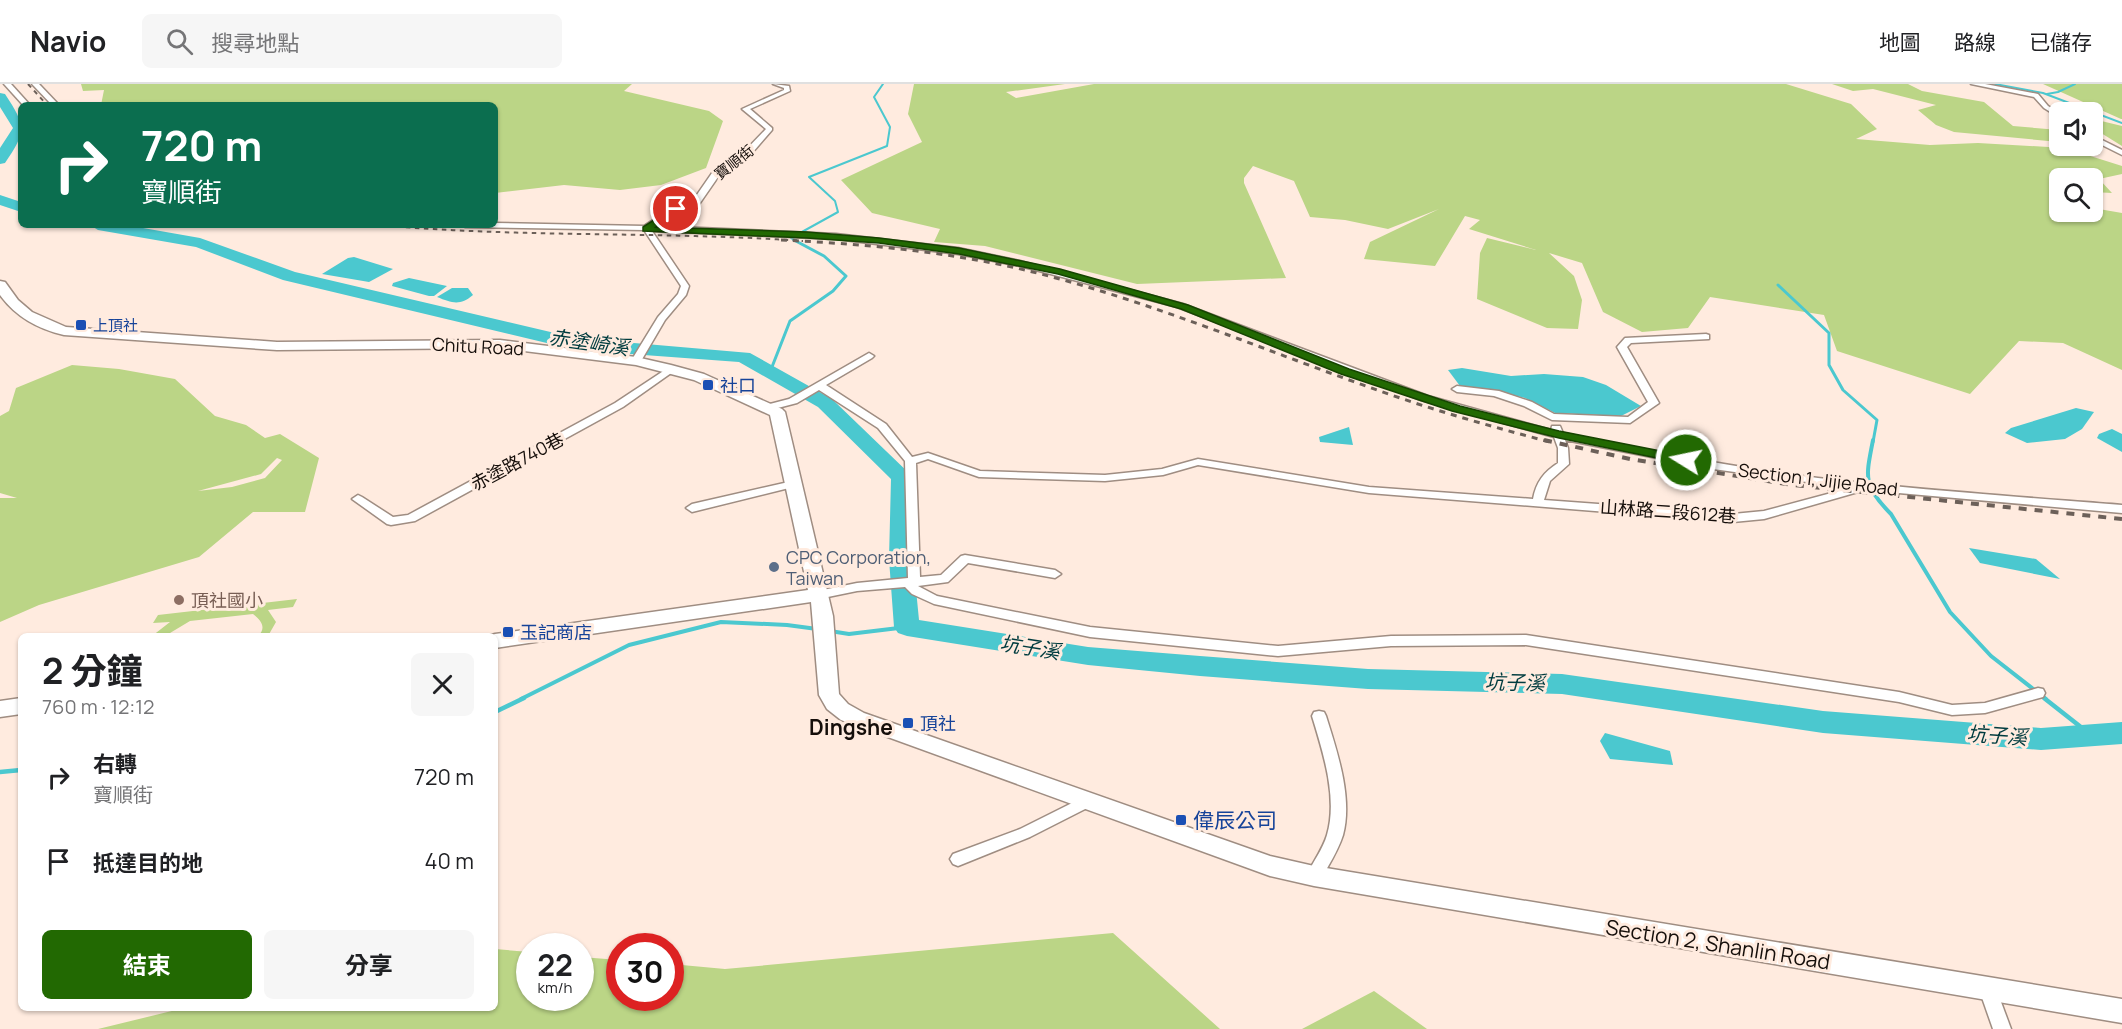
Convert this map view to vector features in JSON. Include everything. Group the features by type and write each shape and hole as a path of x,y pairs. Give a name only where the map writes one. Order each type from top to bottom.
{"street":[{"path":"7,84 24,102"},
{"path":"35,84 53,102"},
{"name":"寶順街","path":"646,229 676,209 696,201 715,175 743,158 754,148 770,129 745,109 787,91 787,87 776,84"},
{"path":"1974,84 2036,95 2049,110"},
{"path":"2103,143 2122,153"},
{"name":"Section 1, Jijie Road","path":"498,226 791,234 879,241 948,250 1060,272 1185,307 1345,371 1456,408 1559,435 1629,450 1724,466 1872,487 2122,509"},
{"path":"637,358 661,318 682,295 685,286 646,229"},
{"name":"Chitu Road","path":"0,285 19,311 37,322 64,331 278,345 500,344 637,358 699,377 771,407"},
{"path":"1457,389 1495,393 1528,404 1552,417 1630,420 1654,403 1622,346 1628,340 1706,337"},
{"path":"771,407 793,401 869,356"},
{"name":"赤塗路740巷","path":"358,499 392,521 411,518 620,405 671,369"},
{"path":"817,386 882,426 910,461 911,582 916,591 934,600 1064,627 1120,636 1278,651 1391,641 1526,640 1899,697 1953,710 1985,708 2038,693"},
{"path":"771,407 777,412 818,595"},
{"path":"1538,502 1540,485 1553,471 1564,464 1563,448 1552,417"},
{"name":"山林路二段612巷","path":"910,461 927,456 979,474 1106,478 1164,472 1198,462 1369,490 1733,518 1764,515 1872,487"},
{"path":"692,508 794,484"},
{"path":"498,641 818,595 857,587 944,579 964,559 1055,574"},
{"name":"Section 2, Shanlin Road","path":"818,595 823,616 829,695 834,705 843,712 1270,866 1314,876 2122,1011"},
{"path":"0,709 18,706"},
{"path":"1314,876 1336,833 1337,806 1331,754 1319,716"},
{"path":"957,859 1026,833 1088,801"},
{"path":"1988,989 2002,1029"}],"green space":[{"path":"81,84 632,84 624,91 709,111 723,121 706,168 661,185 620,190 564,185 498,193 498,102 102,102 104,90 83,91"},
{"path":"914,84 1065,84 1006,92 1016,98 1094,84 1786,84 1851,104 1877,129 1856,139 1930,145 1978,143 2049,147 2049,156 2090,156 2122,166 2122,174 2103,178 2103,168 2049,168 2049,222 2103,222 2103,210 2122,213 2122,370 2063,343 2019,341 1970,394 1837,351 1824,315 1710,297 1688,328 1642,332 1603,312 1582,263 1549,253 1574,276 1582,300 1578,329 1547,328 1477,299 1480,253 1487,238 1536,250 1469,229 1480,220 1465,216 1435,266 1364,259 1370,242 1439,209 1388,229 1345,220 1310,217 1294,181 1253,166 1244,178 1244,183 1286,278 1137,284 985,246 934,242 940,229 872,213 841,180 922,142 908,114"},
{"path":"1832,84 1908,84 1922,91 1984,102 2013,126 2049,129 2049,141 1954,132 1936,125 1918,110 1936,105 1873,89 1853,91"},
{"path":"2043,84 2122,84 2122,119 2103,111 2103,102 2083,102"},
{"path":"2103,121 2122,126 2122,146 2103,134"},
{"path":"2103,183 2112,193 2103,193"},
{"path":"72,365 119,369 175,379 215,416 246,425 265,438 280,434 319,458 305,512 253,512 199,557 39,605 0,622 0,498 17,498 0,493 0,416 9,411 16,388","holes":["277,458 282,460 265,478 232,487 198,491 261,474"]},
{"path":"297,599 293,607 268,610 276,622 270,633 261,633 262,624 253,614 190,621 170,633 156,633 170,622 153,623 158,615"},
{"path":"1113,933 1220,1029 98,1029 172,1011 498,1011 498,949 516,951 516,1011 594,1011 594,958 606,959 606,1011 684,1011 684,965 725,969"},
{"path":"1374,991 1427,1029 1302,1029"}],"water":[{"path":"354,257 393,269 369,282 322,274 348,258"},
{"path":"409,278 447,286 434,296 429,296 392,286 393,283"},
{"path":"452,288 468,288 473,295 460,302 437,297"},
{"path":"1462,368 1511,376 1544,374 1583,377 1606,385 1641,406 1621,416 1555,413 1525,398 1497,391 1460,386 1448,370"},
{"path":"2076,408 2094,412 2082,429 2065,439 2027,443 2005,433 2011,428"},
{"path":"1349,427 1353,445 1320,442 1319,437"},
{"path":"2112,429 2122,434 2122,452 2097,438 2099,434"},
{"path":"1969,548 2036,559 2060,579 1980,563"},
{"path":"1605,733 1670,751 1673,765 1610,759 1600,741"}],"waterway":[{"path":"797,241 791,238 838,212 835,201 809,177 887,146 890,127 874,97 883,84"},
{"path":"1995,84 2043,93 2122,123"},
{"path":"2047,94 2058,92 2075,84"},
{"name":"赤塗崎溪","path":"0,97 18,125"},
{"name":"赤塗崎溪","path":"0,160 18,131"},
{"name":"赤塗崎溪","path":"0,200 18,206"},
{"name":"坑子溪","path":"115,228 200,243 289,276 576,344 743,357 825,403 902,477 901,559 907,627 1088,656 1200,666 1368,679 1562,684 1823,722 2041,739 2122,733"},
{"path":"770,372 790,321 833,291 846,276 824,256 794,240"},
{"path":"1778,285 1829,333 1829,365 1843,390 1877,420 1873,442"},
{"path":"1873,440 1868,472 1871,488 1891,514 1950,612 1991,656 2046,699"},
{"path":"521,699 629,645 721,622 787,625 817,629"},
{"path":"830,631 849,634 907,627"},
{"path":"498,711 524,698"},
{"path":"2044,698 2091,735"},
{"path":"0,772 18,770"}],"railway":[{"path":"28,84 44,102"},
{"path":"419,228 803,241"},
{"path":"781,240 942,254 1037,273 1124,298 1422,405 1550,442"},
{"path":"1544,440 1630,459 1793,485 2122,519"}],"place":[{"name":"上頂社","path":"81,325"},
{"name":"社口","path":"708,385"},
{"name":"CPC Corporation, Taiwan","path":"774,567"},
{"name":"頂社國小","path":"179,600"},
{"name":"玉記商店","path":"508,632"},
{"name":"頂社","path":"908,723"},
{"name":"偉辰公司","path":"1181,820"}],"district":[{"name":"Dingshe","path":"851,727"}],"route":[{"path":"676,209 646,229 807,235 879,241 959,251 1060,272 1185,307 1345,371 1456,408 1559,435 1686,460"}]}
